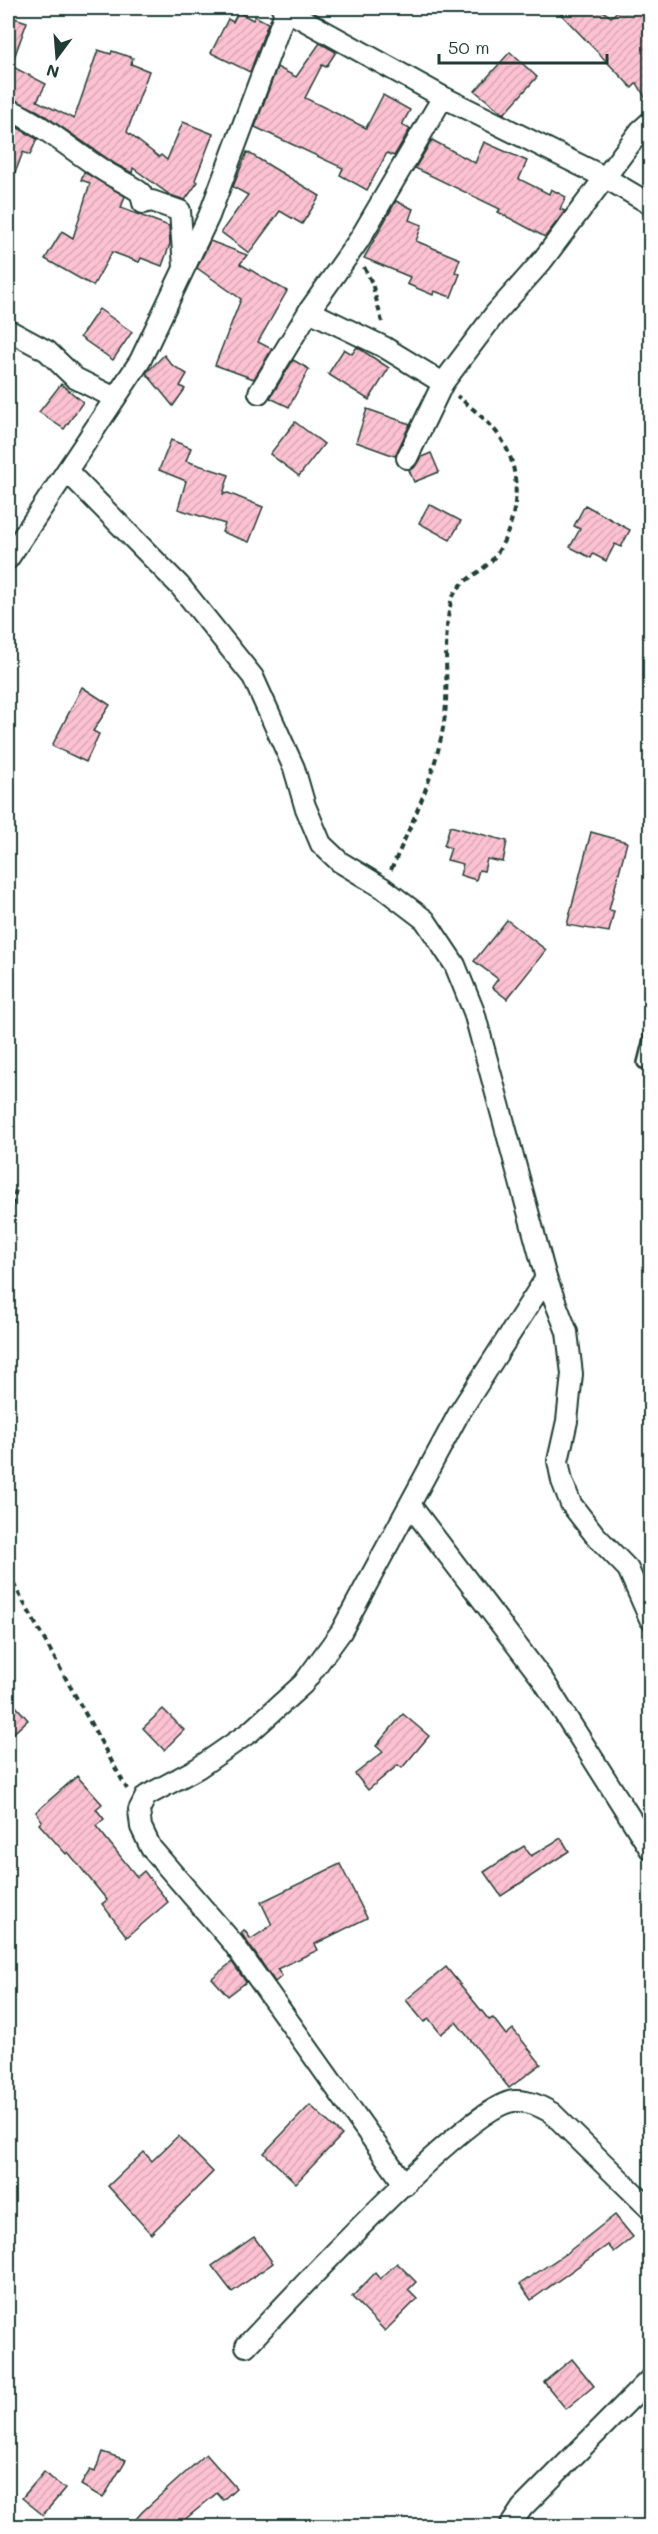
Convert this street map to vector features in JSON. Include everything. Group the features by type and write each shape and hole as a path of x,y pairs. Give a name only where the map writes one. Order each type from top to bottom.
{"street":[{"path":"8,560 140,361 209,216 284,9 443,97 604,177 651,204"},
{"path":"259,393 309,311 359,240 443,97"},
{"path":"8,109 35,121 64,145 122,183 135,188 141,193 143,203 152,201 180,211 184,271"},
{"path":"406,458 443,383 495,314 542,261 640,131 651,122"},
{"path":"309,311 384,347 443,383"},
{"path":"8,330 47,351 75,378 115,398"},
{"path":"67,471 180,586 253,677 294,768 305,806 321,844 340,862 383,888 425,920 455,965 474,1012 546,1278 567,1332 572,1374 567,1421 558,1461 562,1481 571,1504 595,1535 628,1569 651,1618"},
{"path":"405,2185 233,1943 151,1848 141,1827 139,1810 146,1796 198,1768 250,1732 303,1684 341,1632 411,1506 458,1415 546,1278"},
{"path":"411,1506 543,1680 651,1849"},
{"path":"246,2346 330,2256 463,2131 488,2111 513,2100 535,2104 552,2113 651,2209"},
{"path":"510,2526 522,2508 651,2379"}],"lane":[{"path":"643,1063 651,1035"}],"path":[{"path":"359,240 363,264 381,316 384,347"},
{"path":"383,888 429,783 444,716 448,621 452,599 461,584 494,558 509,530 517,500 513,460 501,438 443,383"},
{"path":"8,1227 16,1189"},
{"path":"8,1574 79,1706 139,1810"}],"building":[{"path":"555,8 599,8 611,17 621,8 651,8 651,108 637,83 632,88"},
{"path":"238,12 253,20 255,16 268,23 250,72 211,53 228,19 233,22"},
{"path":"8,16 27,22 11,66 46,84 37,101 74,119 98,50 111,54 112,51 133,58 131,64 149,71 127,132 159,157 161,155 167,160 183,122 213,134 195,180 198,182 185,200 170,195 133,168 132,173 117,165 38,111 8,97"},
{"path":"320,43 336,52 326,67 322,65 305,98 366,128 383,95 410,110 402,125 410,129 394,156 387,153 367,190 340,175 343,168 255,127 277,67 296,77"},
{"path":"510,52 537,77 504,114 475,91"},
{"path":"8,122 37,139 30,155 23,152 9,189"},
{"path":"432,140 475,163 484,142 527,161 519,179 549,194 551,189 566,197 560,209 565,211 545,237 498,212 500,209 415,168"},
{"path":"247,152 320,196 302,224 280,211 249,253 221,232 248,195 233,187"},
{"path":"84,172 125,196 121,208 169,226 170,244 162,266 141,258 139,262 112,252 93,286 45,259 62,231 73,238 90,183 81,180"},
{"path":"396,201 413,209 409,220 422,225 416,241 460,259 455,272 460,274 451,297 434,291 433,295 407,284 410,277 364,258"},
{"path":"210,241 247,255 240,264 287,291 258,342 272,349 254,379 215,365 241,299 197,268"},
{"path":"99,309 132,332 113,360 80,337"},
{"path":"357,347 389,368 369,400 328,374 344,349 352,354"},
{"path":"164,355 172,365 187,374 180,386 185,389 173,406 146,373"},
{"path":"293,360 309,369 289,407 270,398"},
{"path":"61,384 83,402 64,429 39,412"},
{"path":"367,409 410,424 395,456 356,442"},
{"path":"295,422 324,444 299,476 270,454"},
{"path":"171,440 191,448 186,461 229,475 223,494 228,493 263,507 249,542 222,532 225,524 178,509 186,481 159,470"},
{"path":"431,453 439,472 414,482 409,470 414,468 421,457"},
{"path":"429,504 461,521 450,540 419,523"},
{"path":"585,505 630,530 621,547 615,544 606,561 593,554 591,558 570,547 580,529 574,526"},
{"path":"82,687 110,705 93,731 99,734 86,762 52,746"},
{"path":"450,826 507,841 503,862 487,859 484,871 479,870 476,880 460,875 463,864 447,860 451,848 444,846"},
{"path":"591,832 627,842 609,910 614,911 609,932 567,925"},
{"path":"507,920 546,950 507,999 492,987 498,979 474,961"},
{"path":"8,1697 28,1720 8,1738"},
{"path":"163,1709 184,1730 164,1750 143,1728"},
{"path":"403,1714 429,1736 402,1768 398,1765 368,1790 355,1774 383,1752 376,1746"},
{"path":"77,1776 102,1804 96,1809 104,1819 96,1826 137,1877 144,1871 168,1902 127,1937 102,1904 107,1900 68,1852 66,1854 39,1824 42,1821 36,1812"},
{"path":"561,1838 569,1851 501,1896 484,1872 524,1846 531,1856"},
{"path":"340,1864 367,1918 315,1944 318,1950 277,1969 282,1976 275,1982 241,1933 244,1930 251,1939 272,1925 261,1902"},
{"path":"232,1962 246,1982 228,1996 212,1978"},
{"path":"446,1967 489,2020 493,2018 506,2035 513,2029 541,2064 509,2088 456,2022 441,2034 429,2019 424,2022 406,2000"},
{"path":"310,2105 342,2135 296,2183 264,2153"},
{"path":"178,2136 213,2172 151,2234 108,2186 144,2152 152,2161"},
{"path":"615,2215 633,2237 614,2252 608,2245 531,2300 520,2284 568,2252"},
{"path":"254,2237 273,2263 232,2292 212,2266"},
{"path":"397,2263 416,2282 408,2290 417,2299 385,2331 352,2297 375,2273 380,2279"},
{"path":"572,2359 594,2386 566,2409 544,2382"},
{"path":"102,2452 126,2460 103,2498 81,2485 90,2470 95,2472"},
{"path":"206,2454 236,2488 223,2500 217,2493 177,2526 130,2526 142,2512"},
{"path":"44,2472 65,2489 43,2515 22,2498"}]}
